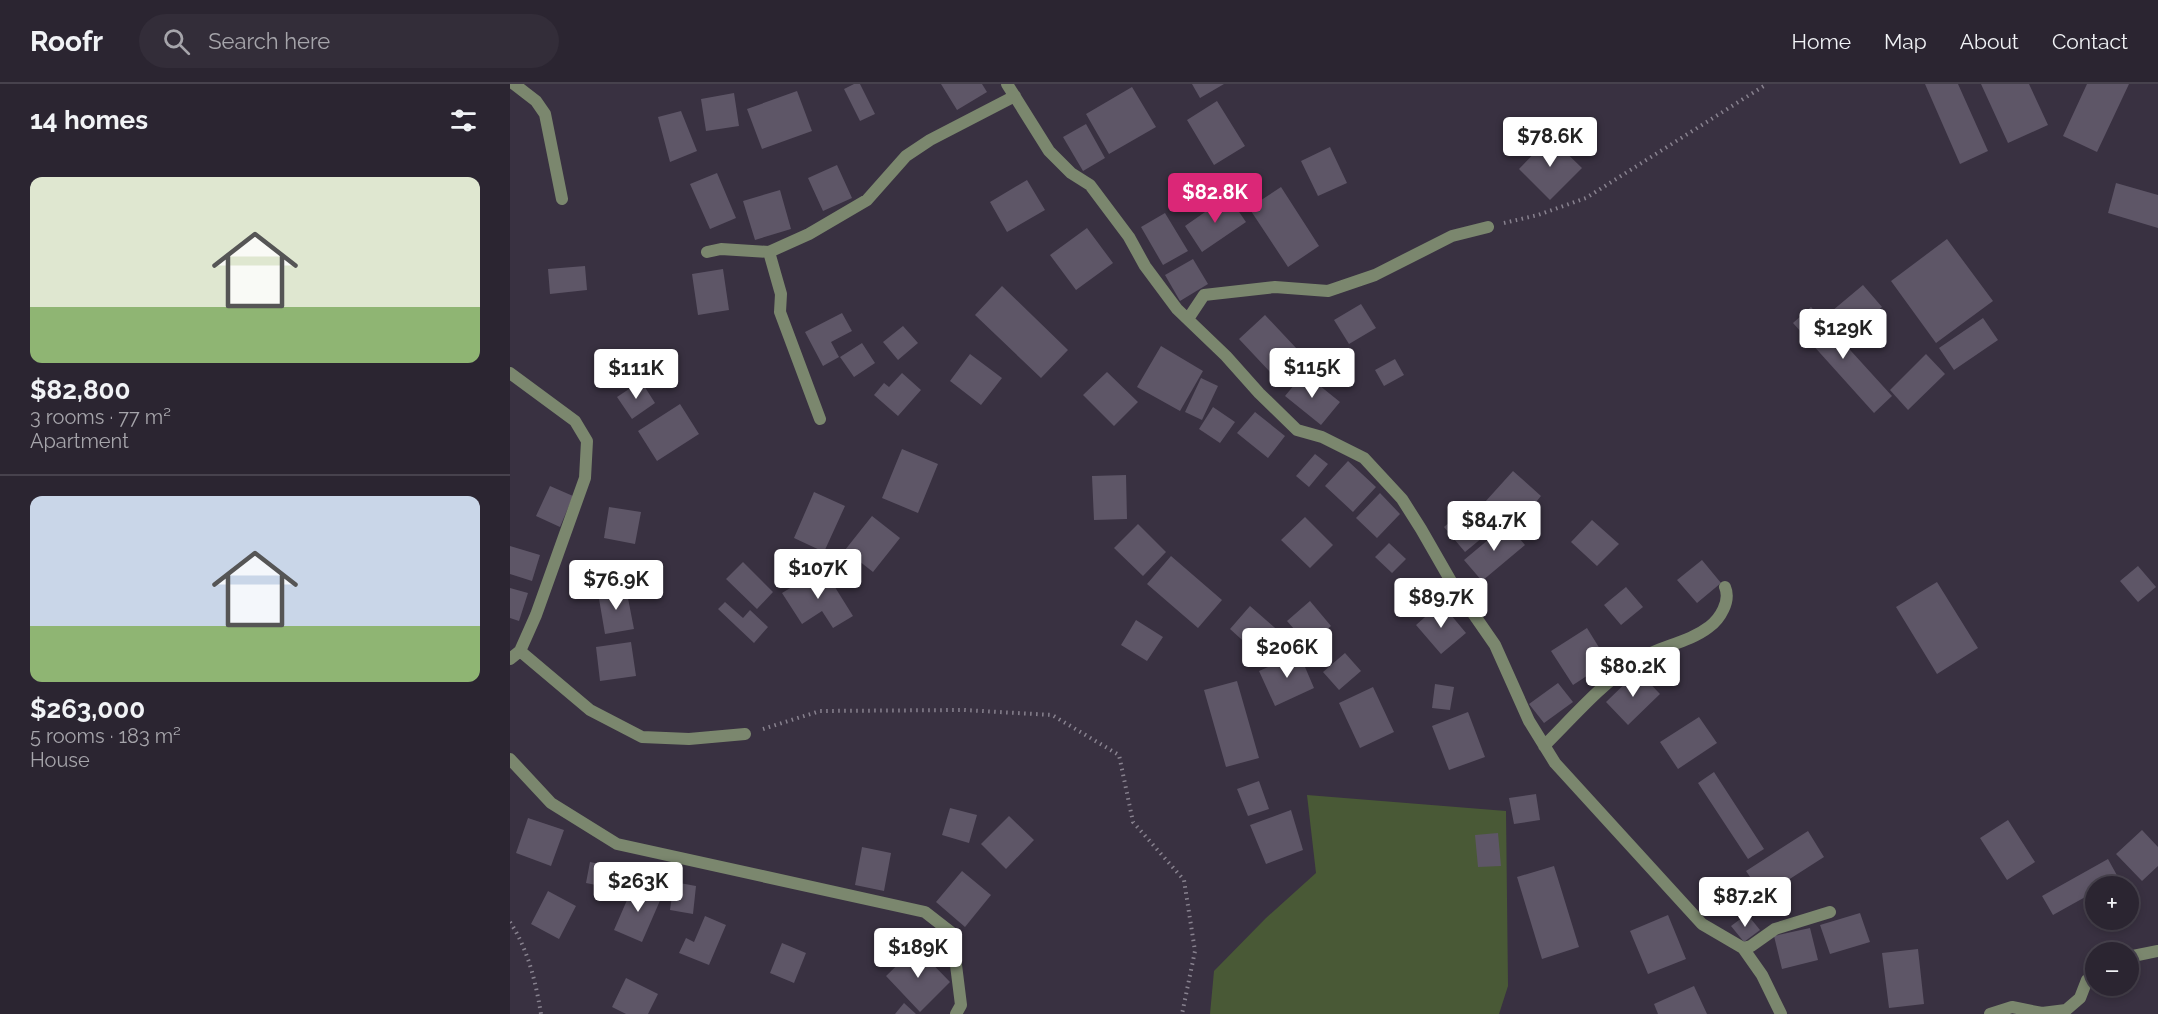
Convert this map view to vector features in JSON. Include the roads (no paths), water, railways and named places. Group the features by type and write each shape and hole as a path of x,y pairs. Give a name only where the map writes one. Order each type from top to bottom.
{"street":[{"path":"514,84 536,101 545,114 562,199"},
{"path":"1007,84 1049,151 1071,173 1090,185 1129,237 1145,266 1177,309 1297,430 1323,437 1364,458 1401,499 1452,583 1495,645 1529,721 1555,763 1702,924 1743,948 1762,975 1781,1014"},
{"path":"707,252 721,249 769,252 809,234 867,200 906,156 930,140 1015,96"},
{"path":"1188,319 1204,295 1275,287 1328,291 1375,275 1452,236 1488,227"},
{"path":"769,252 781,294 780,312 820,419"},
{"path":"510,373 575,421 587,441 585,478 536,615 520,651 510,659"},
{"path":"1544,746 1604,687 1635,662 1657,649 1686,640 1709,627 1723,611 1728,594 1725,587"},
{"path":"520,651 590,710 642,737 689,739 745,734"},
{"path":"510,759 550,803 617,844 925,912 952,933 961,1005 956,1014"},
{"path":"1743,948 1751,946 1775,929 1830,912"},
{"path":"2139,955 2158,951"},
{"path":"1990,1014 2012,1007 2042,1013 2066,1010 2080,998 2085,985"}]}
